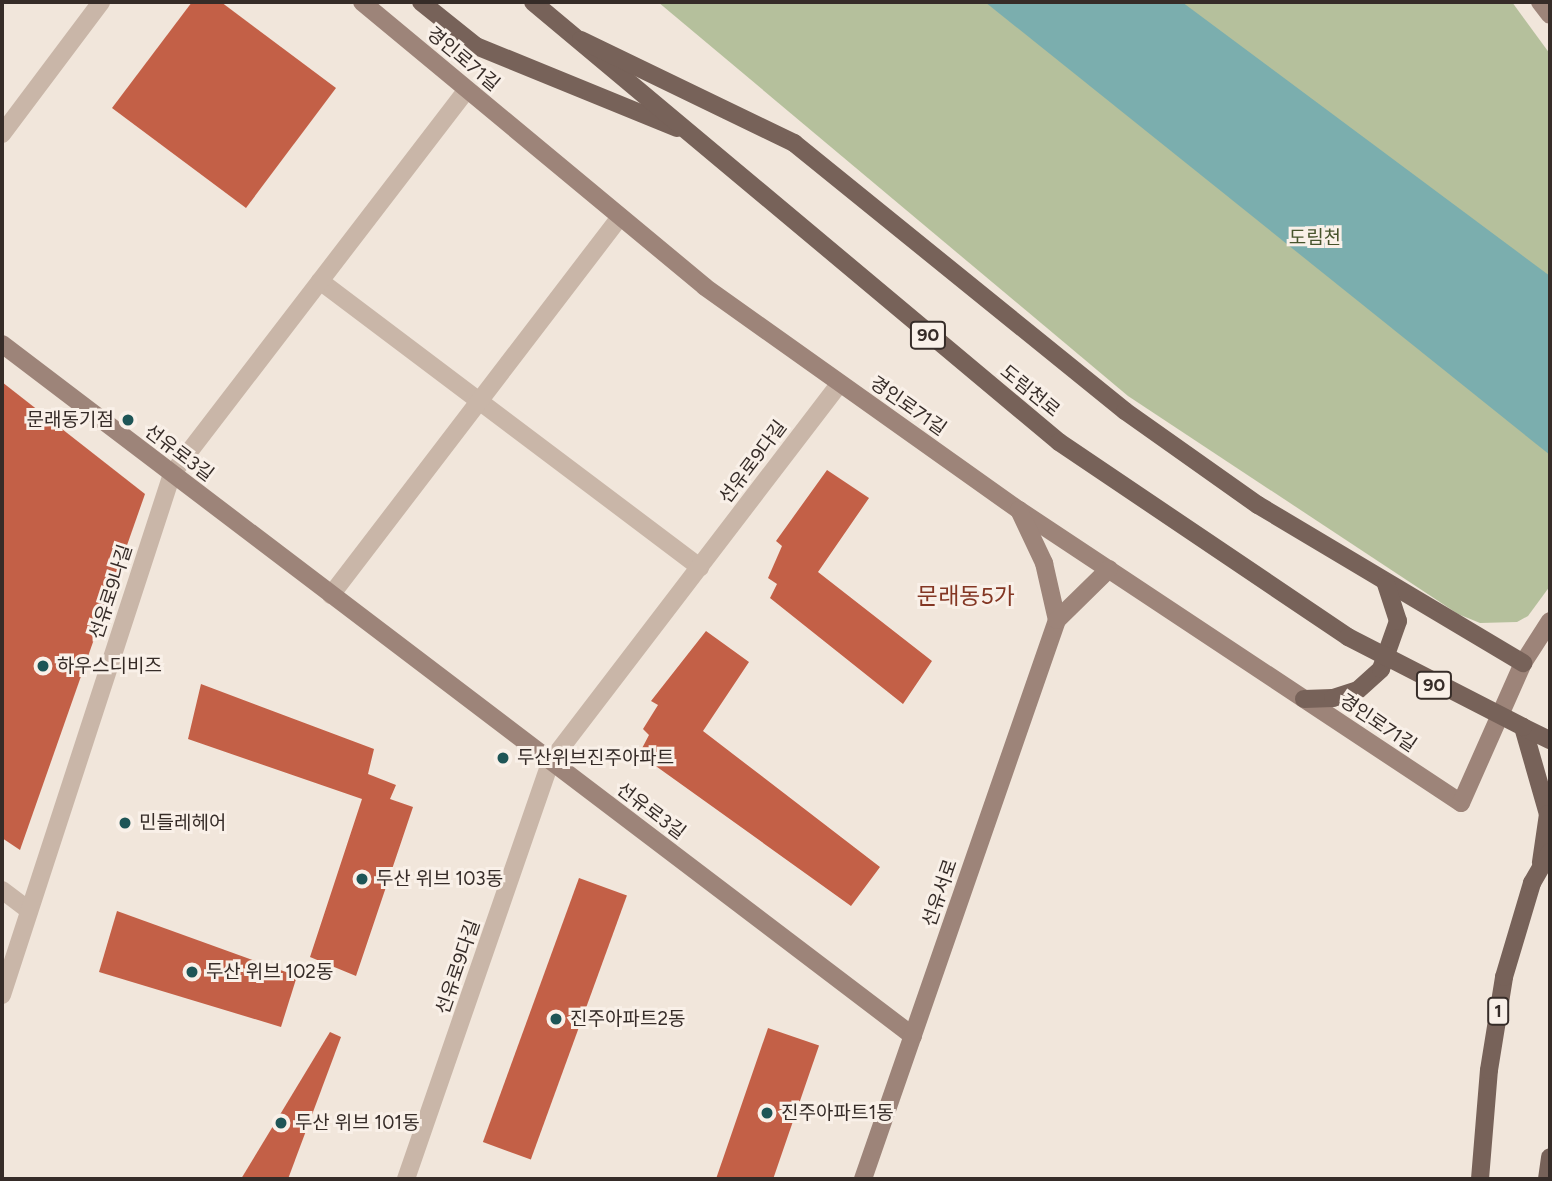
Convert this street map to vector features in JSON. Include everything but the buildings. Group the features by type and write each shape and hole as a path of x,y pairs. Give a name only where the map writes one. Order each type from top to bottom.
{"main road":[{"path":"421,2 476,46 690,134"},
{"name":"도림천로","path":"533,2 1059,442 1348,637 1550,740"},
{"path":"581,40 794,144 1125,411 1258,505 1523,663"},
{"path":"1304,699 1333,698 1358,690 1381,669 1398,621 1386,583"},
{"path":"1523,727 1550,725"},
{"name":"1","path":"1480,1179 1489,1070 1504,977 1545,859 1548,814 1523,727"},
{"path":"1547,1179 1550,1157"}],"street":[{"path":"2,134 101,2"},
{"name":"경인로71길","path":"362,2 705,287 1019,510 1461,803 1523,663"},
{"path":"1540,2 1550,15"},
{"name":"선유로9나길","path":"2,995 172,474 467,90"},
{"path":"331,595 620,216"},
{"path":"320,281 700,567"},
{"name":"선유로3길","path":"2,345 913,1036"},
{"name":"선유로9다길","path":"406,1179 551,761 839,384"},
{"path":"1019,510 1044,563 1057,620"},
{"name":"선유서로","path":"863,1179 1057,620 1109,569"},
{"path":"1523,663 1550,621"},
{"path":"2,890 29,911"}],"green space":[{"name":"도림천","path":"658,2 1512,2 1550,54 1550,586 1528,616 1517,622 1480,623 1458,614 1128,396"}],"water":[{"name":"도림천","path":"985,2 1182,2 1550,276 1550,455"}],"place":[{"name":"문래동기점","path":"128,420"},
{"name":"하우스디비즈","path":"43,666"},
{"name":"두산위브진주아파트","path":"503,758"},
{"name":"민들레헤어","path":"125,823"},
{"name":"두산 위브 103동","path":"362,879"},
{"name":"두산 위브 102동","path":"192,972"},
{"name":"진주아파트2동","path":"556,1019"},
{"name":"진주아파트1동","path":"767,1113"},
{"name":"두산 위브 101동","path":"281,1123"}],"district":[{"name":"문래동5가","path":"966,596"}]}
